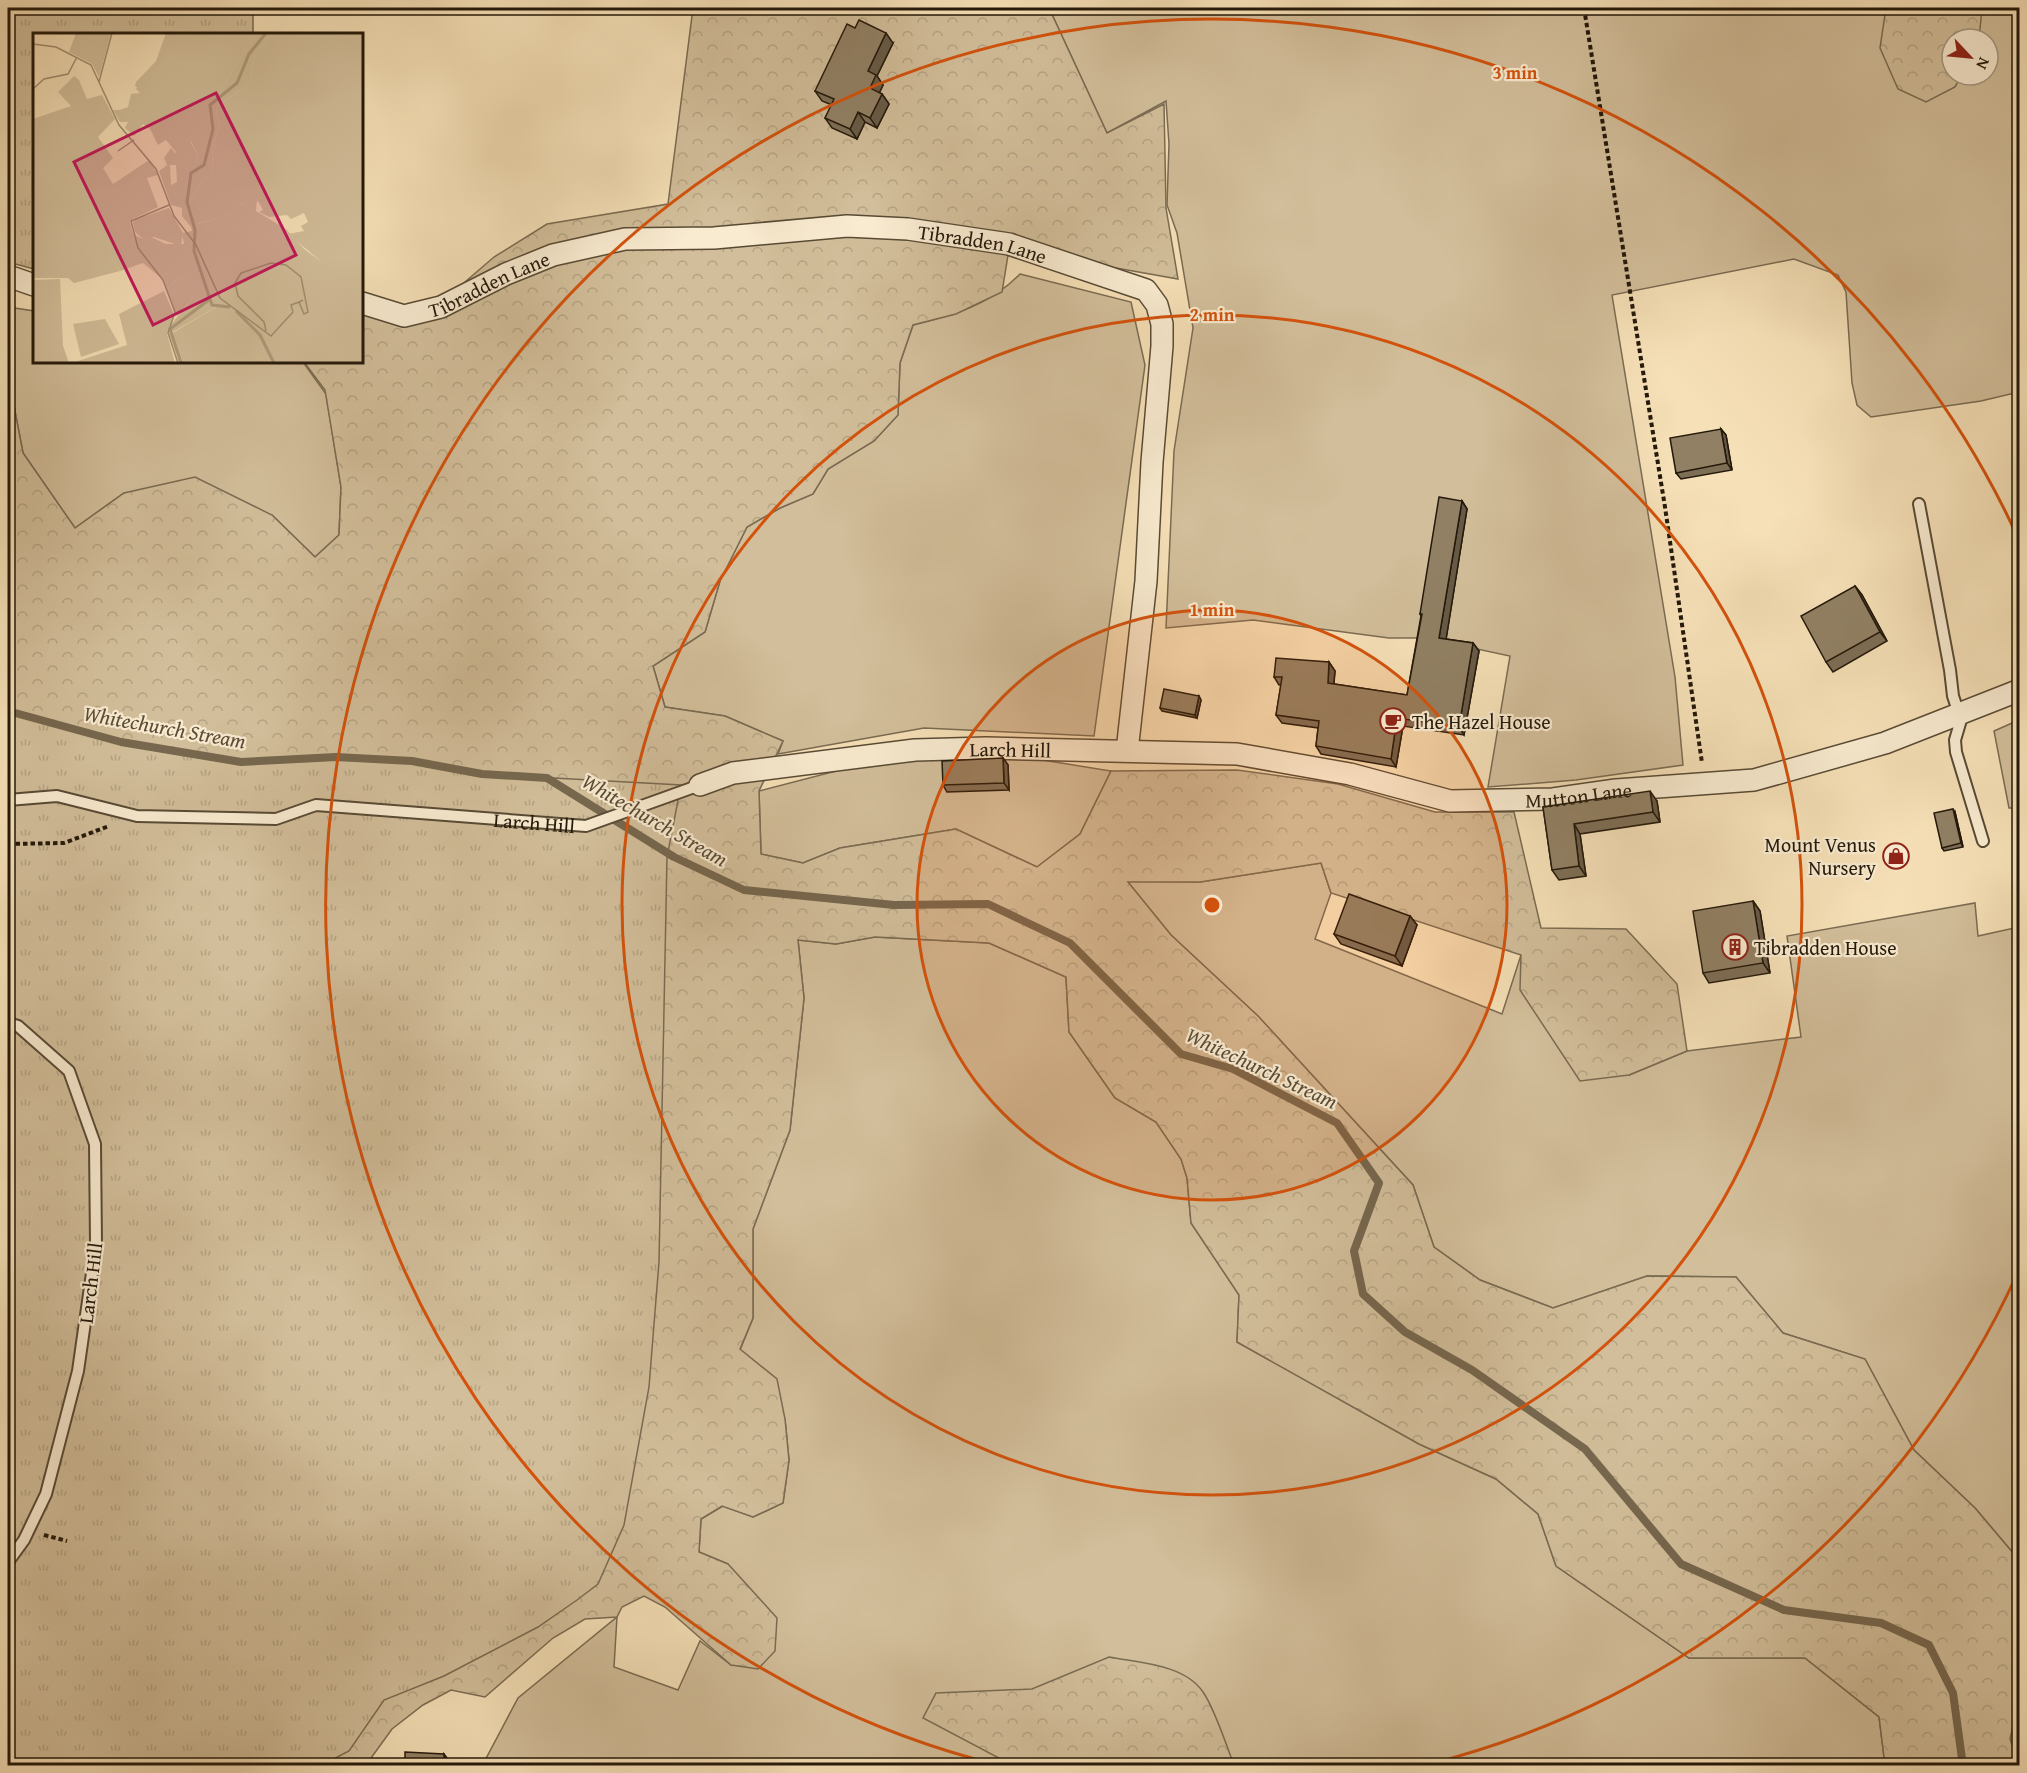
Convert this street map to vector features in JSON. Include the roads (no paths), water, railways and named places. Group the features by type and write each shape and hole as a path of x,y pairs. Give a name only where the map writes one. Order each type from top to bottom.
{"street":[{"name":"Tibradden Lane","path":"363,303 404,316 441,307 506,274 553,255 625,239 714,238 848,226 908,230 1009,244 1146,290 1157,305 1162,324 1162,346 1152,462 1146,581 1127,752"},
{"path":"8,276 33,285"},
{"name":"Mutton Lane","path":"1127,752 1238,754 1350,774 1450,801 1553,799 1617,790 1754,780 1885,743 2019,690"},
{"name":"Larch Hill","path":"700,785 733,773 915,750 986,748 1127,752"}],"lane":[{"path":"1919,504 1953,696 1961,713 1955,740 1956,752 1983,842"},
{"name":"Larch Hill","path":"8,800 57,796 137,816 276,819 316,805 586,826 700,785"},
{"name":"Larch Hill","path":"8,1023 18,1026 69,1071 95,1144 96,1245 78,1371 46,1494 24,1540 8,1562"}],"waterway":[{"name":"Whitechurch Stream","path":"8,711 121,742 241,762 336,757 412,761 482,774 547,778 674,857 744,890 894,905 988,904 1070,943 1181,1054 1233,1069 1337,1123 1379,1183 1354,1251 1363,1294 1405,1332 1472,1370 1585,1449 1681,1564 1784,1610 1881,1623 1929,1645 1953,1693 1963,1766"}],"place":[{"name":"The Hazel House","path":"1393,721"},
{"name":"Mount Venus Nursery","path":"1896,856"},
{"name":"Tibradden House","path":"1735,947"}]}
